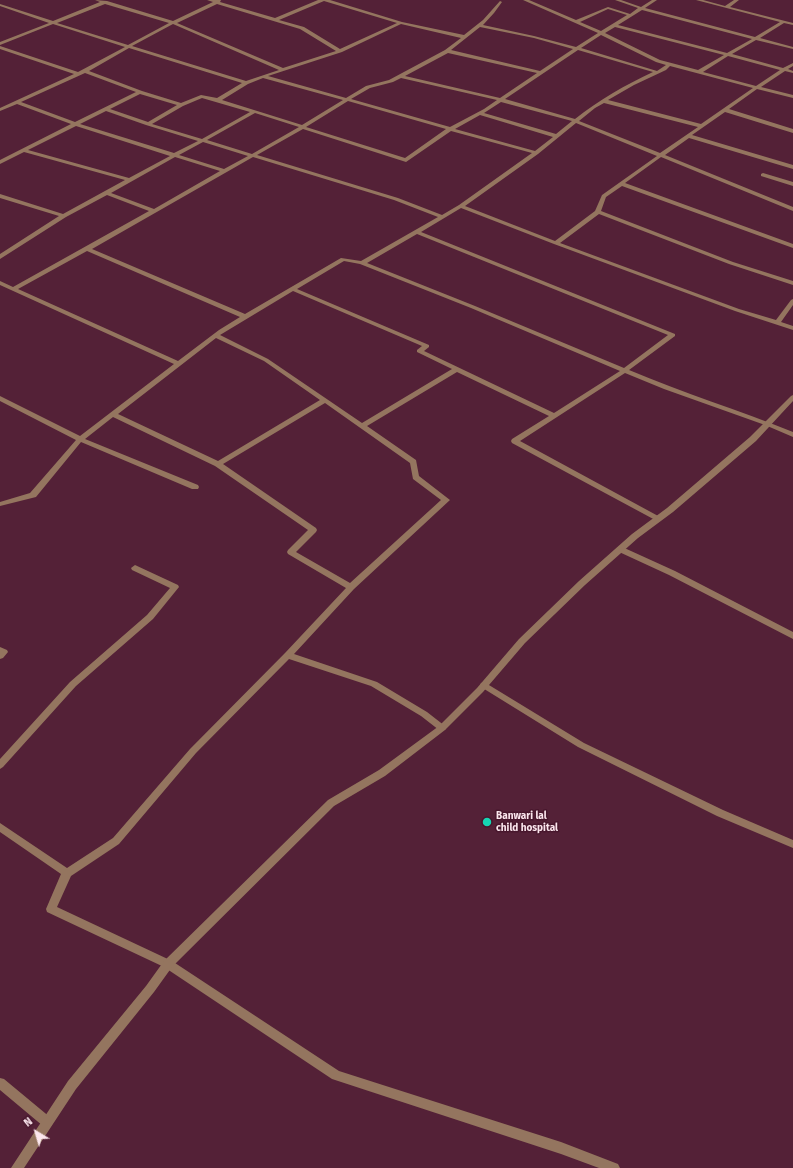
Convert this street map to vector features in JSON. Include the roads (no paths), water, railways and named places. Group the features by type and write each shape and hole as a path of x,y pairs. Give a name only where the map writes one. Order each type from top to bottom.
{"street":[{"path":"97,0 107,1 174,23 283,70"},
{"path":"209,0 219,1 302,28 340,51"},
{"path":"275,20 322,0"},
{"path":"325,0 401,22 465,37"},
{"path":"525,0 600,33 658,61 793,97"},
{"path":"617,0 641,8 793,48"},
{"path":"148,124 181,105 201,96 218,100 406,160 450,129 501,100 600,33 655,0"},
{"path":"698,0 793,24"},
{"path":"726,7 737,0"},
{"path":"0,46 107,1"},
{"path":"0,110 85,71 154,32 219,1"},
{"path":"13,289 87,250 303,127 368,87 390,81 447,51 480,26 496,9 498,1"},
{"path":"0,5 246,83"},
{"path":"576,22 608,8 630,16"},
{"path":"218,100 246,83 340,51 401,22"},
{"path":"699,72 783,22"},
{"path":"614,25 793,72"},
{"path":"480,26 577,48 656,72"},
{"path":"0,46 78,74"},
{"path":"447,51 541,73"},
{"path":"362,263 461,206 536,153 593,107 664,69 669,64"},
{"path":"556,243 598,212 604,196 662,156 724,110 793,64"},
{"path":"85,71 140,92 181,105"},
{"path":"264,76 347,101 536,153"},
{"path":"400,76 501,100 576,121 793,209"},
{"path":"0,162 140,92"},
{"path":"604,101 702,126"},
{"path":"16,102 75,124 173,156 225,171"},
{"path":"106,109 148,124 396,199 442,217"},
{"path":"724,110 793,131"},
{"path":"0,257 64,216 254,112"},
{"path":"479,113 556,136"},
{"path":"689,136 793,167"},
{"path":"23,150 130,180"},
{"path":"0,154 8,157"},
{"path":"763,175 793,184"},
{"path":"622,184 793,246"},
{"path":"106,193 154,211"},
{"path":"0,196 64,216"},
{"path":"461,206 737,310 793,328"},
{"path":"598,212 731,263 793,283"},
{"path":"417,232 672,335 624,370 514,441 657,519"},
{"path":"87,250 246,317"},
{"path":"0,504 33,494 80,439 216,336 343,259 362,263 473,307 666,388 767,424 793,435"},
{"path":"0,283 180,364"},
{"path":"293,289 427,346 419,351 554,416"},
{"path":"777,323 793,301"},
{"path":"216,336 266,360 413,462 416,477 446,500 351,587 288,655 193,751 116,841 67,873 51,909 168,964 336,1076 561,1148 614,1168"},
{"path":"362,426 457,369"},
{"path":"17,1168 72,1085 154,984 168,964 331,803 382,774 442,728 484,685 522,641 582,583 620,549 753,439 793,397"},
{"path":"0,398 80,439 195,487"},
{"path":"218,464 325,400"},
{"path":"113,414 218,464 313,530 291,552 351,587"},
{"path":"620,549 672,573 793,636"},
{"path":"0,765 73,684 150,617 175,587 135,568"},
{"path":"0,650 4,652 0,656"},
{"path":"288,655 374,684 424,714 442,728"},
{"path":"484,685 581,745 720,813 793,844"},
{"path":"0,827 67,873"},
{"path":"0,1083 47,1122"}],"place":[{"name":"Banwari lal child hospital","path":"487,822"}]}
